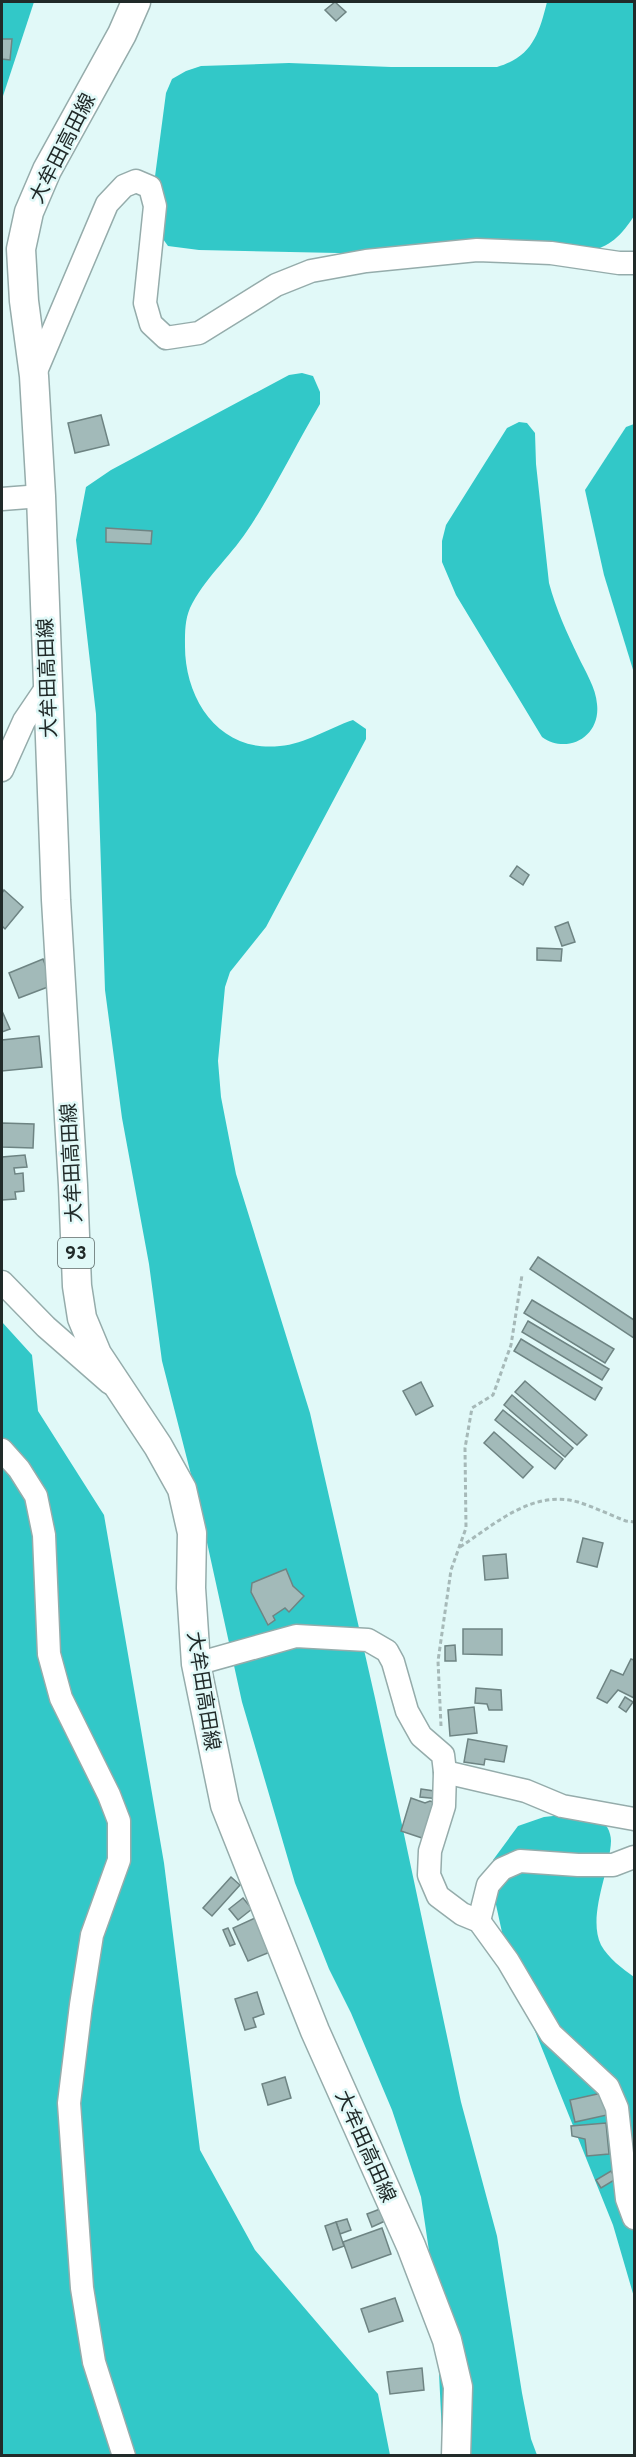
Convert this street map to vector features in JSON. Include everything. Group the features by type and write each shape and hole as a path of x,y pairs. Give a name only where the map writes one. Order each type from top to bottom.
{"main road":[{"name":"大牟田高田線","path":"136,2 122,34 47,170 29,212 21,249 24,301 34,376 41,496 56,900 74,1185 77,1286 82,1318 97,1354 158,1446 182,1489 192,1533 191,1588 196,1664 225,1805 246,1864 315,2031 411,2246 447,2340 458,2387 456,2456"}],"street":[{"path":"34,376 107,204 124,186 136,181 150,187 155,206 145,303 151,324 166,338 199,333 276,285 311,271 366,261 477,250 551,253 634,263"},
{"path":"2,499 41,496"},
{"path":"2,770 24,721 47,687"},
{"path":"2,1282 53,1334 123,1393"},
{"path":"2,1450 19,1469 36,1496 44,1534 49,1654 61,1698 109,1795 119,1821 119,1860 92,1935 69,2103 82,2288 94,2362 124,2456"},
{"path":"196,1664 296,1636 368,1640 387,1651 393,1662 407,1711 421,1736 444,1763 562,1806 634,1819"},
{"path":"444,1763 444,1806 430,1851 429,1875 438,1896 462,1914 479,1922 508,1961 550,2034 608,2087 628,2137 627,2199 634,2218"},
{"path":"479,1922 488,1885 502,1869 520,1861 613,1865 634,1857"}],"path":[{"path":"444,1763 438,1661 451,1570 466,1528 465,1448 472,1408 493,1395 511,1346 522,1275"},
{"path":"459,1548 524,1505 553,1498 577,1502 634,1522"}],"shaded area":[{"path":"2,2 34,2 2,99"},
{"path":"547,2 634,2 634,216 622,233 610,243 577,258 199,250 168,246 158,232 154,184 166,93 172,79 201,66 289,63 391,67 497,67 518,57 532,43 541,24"},
{"path":"302,373 313,376 320,392 320,404 257,516 202,588 190,608 185,630 186,664 191,684 209,718 239,741 258,746 289,745 353,720 366,729 366,739 266,927 230,972 225,987 218,1061 221,1097 236,1174 310,1413 375,1698 461,2102 497,2236 522,2393 531,2439 537,2455 443,2455 435,2291 421,2197 392,2110 351,2013 329,1969 295,1883 242,1702 199,1506 162,1361 149,1264 122,1118 105,990 96,714 76,540 86,487 111,470 289,375"},
{"path":"519,422 527,423 535,433 536,464 549,583 562,621 595,692 597,704 594,726 580,740 571,743 552,742 542,737 456,595 442,562 442,541 446,525 507,428"},
{"path":"634,424 634,673 604,575 585,490 626,427"},
{"path":"2,1322 32,1355 38,1411 104,1515 164,1863 200,2150 255,2250 378,2394 390,2455 2,2455"},
{"path":"580,1813 596,1817 606,1825 609,1831 610,1853 598,1907 597,1933 601,1945 608,1954 634,1977 634,2297 613,2225 510,1969 493,1891 493,1860 518,1826 544,1817"}],"building":[{"path":"335,2 346,12 336,21 325,10"},
{"path":"2,39 12,39 10,60 2,59"},
{"path":"101,415 109,445 75,453 68,423"},
{"path":"106,528 152,531 151,544 106,542"},
{"path":"517,866 529,875 523,885 510,876"},
{"path":"4,890 23,907 5,929 2,926 2,893"},
{"path":"568,922 575,942 562,946 555,927"},
{"path":"537,948 562,949 561,961 537,960"},
{"path":"43,959 53,985 19,998 9,973"},
{"path":"2,1011 10,1029 2,1032"},
{"path":"39,1036 42,1067 2,1071 2,1040"},
{"path":"2,1123 34,1124 33,1148 2,1147"},
{"path":"25,1155 27,1167 14,1168 15,1174 23,1173 24,1191 15,1192 16,1199 2,1200 2,1157"},
{"path":"538,1257 634,1320 634,1338 530,1269"},
{"path":"532,1300 614,1349 605,1363 524,1313"},
{"path":"528,1321 609,1369 602,1380 522,1332"},
{"path":"521,1339 602,1388 595,1400 514,1351"},
{"path":"525,1381 587,1435 577,1445 515,1392"},
{"path":"421,1382 433,1406 416,1415 403,1391"},
{"path":"512,1395 573,1448 565,1457 504,1405"},
{"path":"503,1410 563,1459 555,1469 495,1420"},
{"path":"494,1432 533,1467 523,1478 484,1443"},
{"path":"583,1538 603,1543 597,1567 577,1562"},
{"path":"506,1554 508,1578 485,1580 483,1556"},
{"path":"286,1569 293,1586 304,1596 289,1612 285,1608 273,1616 275,1620 268,1625 251,1592 252,1583"},
{"path":"463,1629 502,1629 502,1655 463,1654"},
{"path":"455,1645 456,1661 445,1661 445,1646"},
{"path":"631,1659 634,1660 634,1698 618,1690 607,1703 597,1698 611,1670 623,1675"},
{"path":"476,1688 501,1690 502,1710 489,1710 487,1704 475,1703"},
{"path":"625,1697 633,1702 626,1712 619,1707"},
{"path":"474,1707 477,1733 450,1736 448,1710"},
{"path":"468,1739 507,1746 504,1762 485,1759 484,1765 464,1762"},
{"path":"421,1789 441,1792 440,1799 420,1797"},
{"path":"411,1798 425,1803 430,1801 440,1804 428,1840 401,1831"},
{"path":"231,1877 240,1885 212,1916 203,1908"},
{"path":"243,1898 252,1909 238,1920 229,1909"},
{"path":"255,1918 270,1952 248,1961 233,1928"},
{"path":"228,1928 235,1944 230,1946 223,1930"},
{"path":"257,1992 264,2014 253,2018 256,2027 245,2030 235,1999"},
{"path":"285,2077 291,2098 268,2105 262,2084"},
{"path":"602,2093 607,2115 575,2122 570,2100"},
{"path":"606,2123 609,2154 587,2156 585,2139 572,2136 571,2126"},
{"path":"611,2171 616,2179 601,2188 596,2180"},
{"path":"380,2209 385,2221 372,2227 367,2214"},
{"path":"347,2219 351,2230 340,2234 336,2222"},
{"path":"336,2222 344,2246 333,2250 325,2226"},
{"path":"382,2228 391,2254 352,2268 343,2242"},
{"path":"395,2298 403,2321 369,2332 361,2309"},
{"path":"422,2368 424,2390 390,2394 387,2372"}]}
